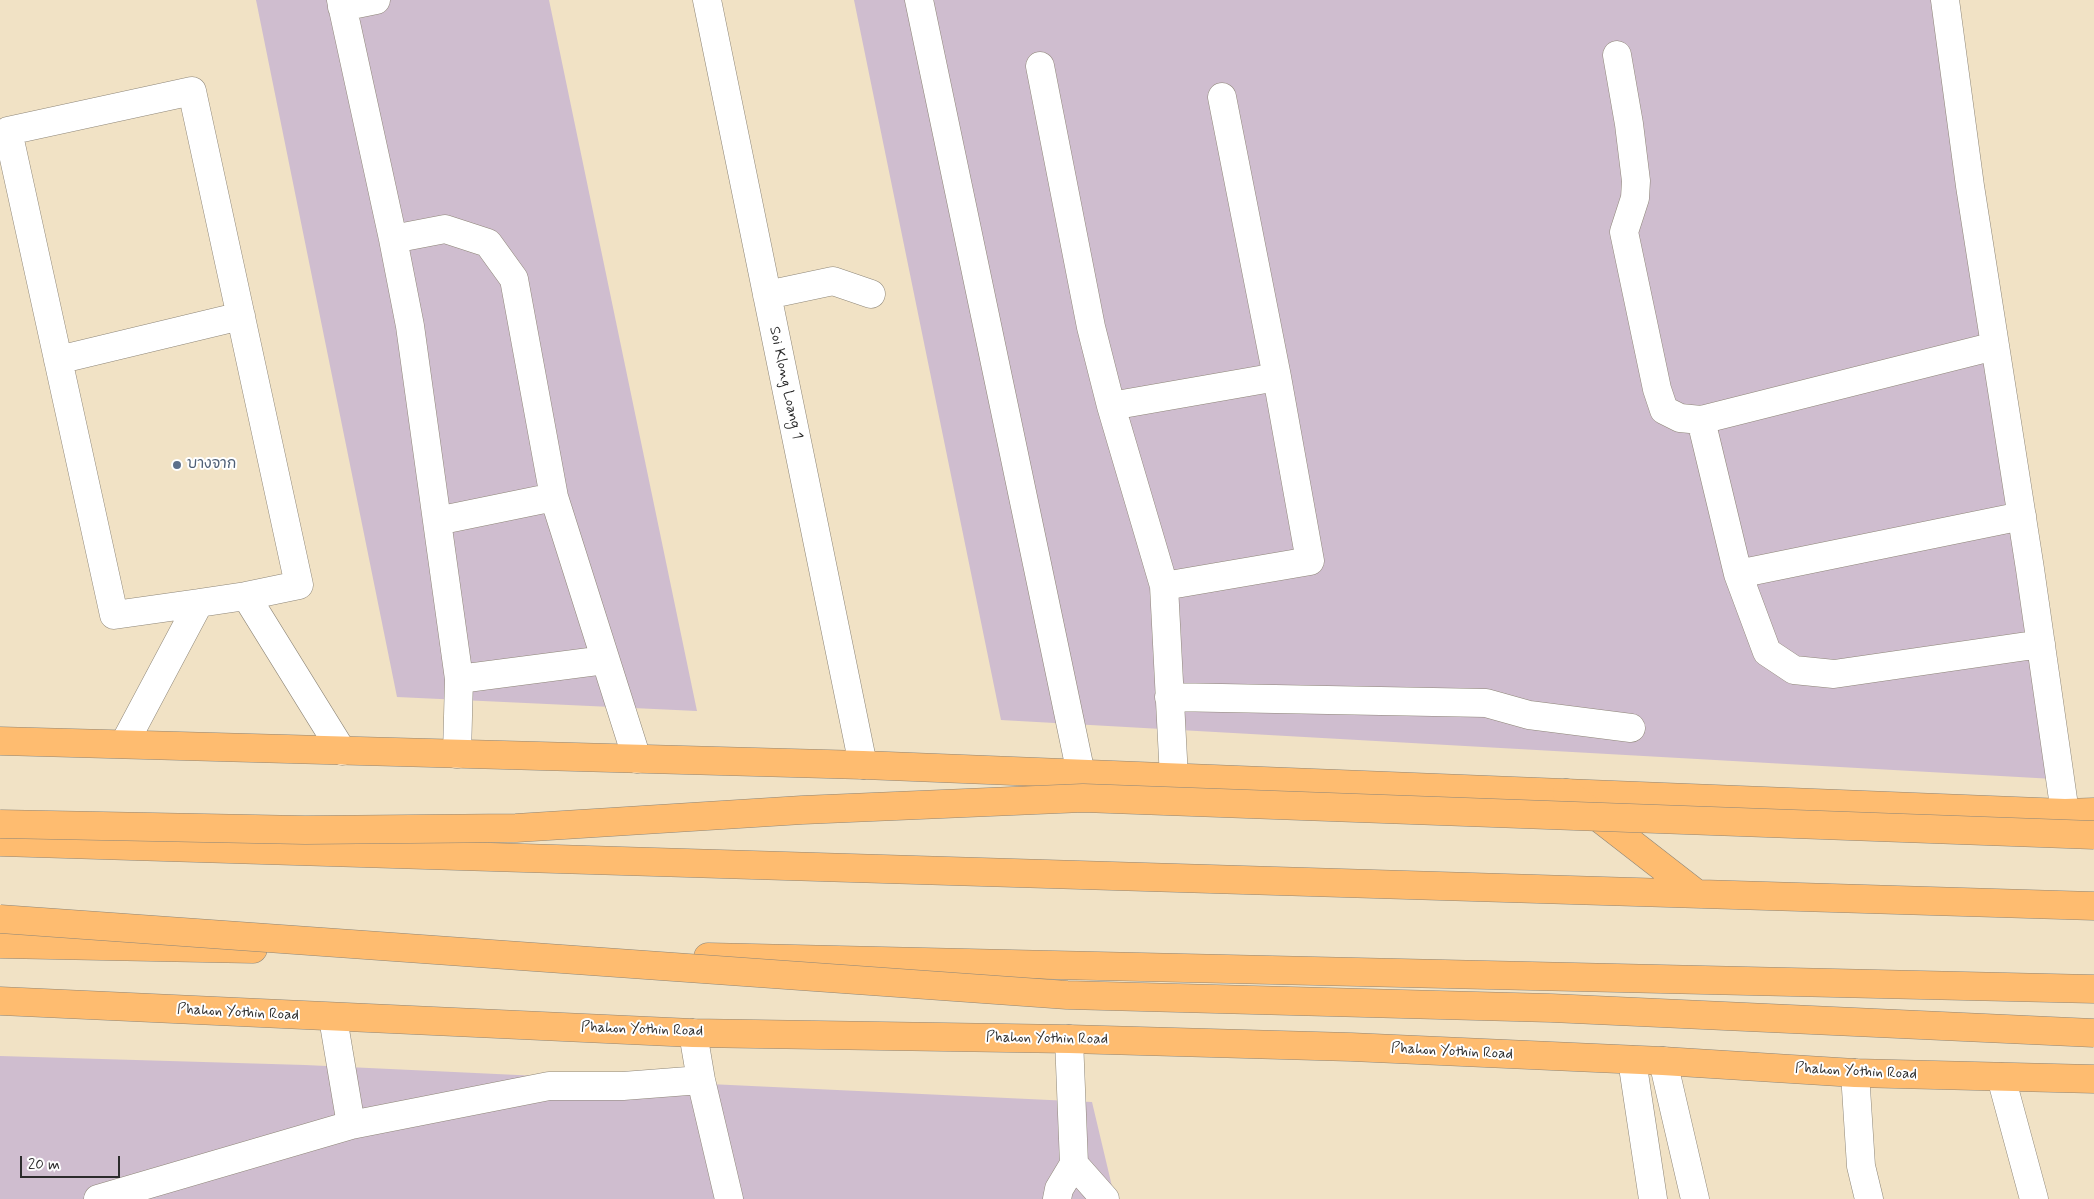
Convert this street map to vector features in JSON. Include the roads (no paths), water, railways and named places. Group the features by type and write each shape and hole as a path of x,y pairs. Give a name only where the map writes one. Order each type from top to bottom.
{"main road":[{"path":"0,741 863,765 2066,813 2094,812"},
{"path":"1566,793 1697,894"},
{"path":"0,824 305,830 516,828 802,810 1082,798 2094,835"},
{"path":"0,842 2094,906"},
{"path":"0,919 1067,995 1541,1008 2094,1033"},
{"path":"0,944 600,955 2094,989"},
{"name":"Phahon Yothin Road","path":"0,1001 332,1018 693,1033 1069,1039 1351,1047 1663,1061 1855,1073 2094,1079"}],"street":[{"path":"376,0 342,3 410,326 459,678 457,754"},
{"name":"Soi Klong Loang 1","path":"708,0 863,765"},
{"path":"919,0 1081,774"},
{"path":"1945,0 1970,186 2066,813"},
{"path":"1617,54 1629,124 1636,181 1635,198 1624,232 1656,389 1664,410 1680,418 1701,420 1995,346"},
{"path":"1040,66 1091,327 1111,406 1164,586 1174,778"},
{"path":"192,91 299,585 246,596 114,616 58,360 8,131 192,91"},
{"path":"1164,586 1310,561 1277,377 1222,96"},
{"path":"393,239 444,229 470,237 488,243 514,279 554,498 637,759"},
{"path":"767,295 833,281 871,294"},
{"path":"58,360 241,316"},
{"path":"1111,406 1277,377"},
{"path":"1701,420 1738,574 1767,652 1794,670 1834,674 2041,644"},
{"path":"437,521 554,498"},
{"path":"1738,574 2022,516"},
{"path":"246,596 342,751"},
{"path":"124,744 200,603"},
{"path":"459,678 605,660"},
{"path":"1169,697 1486,703 1529,715 1631,728"},
{"path":"332,1018 351,1125"},
{"path":"693,1033 701,1080 729,1199"},
{"path":"1057,1199 1059,1189 1074,1164 1069,1039"},
{"path":"1632,1060 1654,1199"},
{"path":"1663,1061 1695,1199"},
{"path":"1855,1073 1861,1166 1869,1199"},
{"path":"2001,1077 2034,1199"},
{"path":"98,1199 351,1125 549,1086 623,1086 701,1080"},
{"path":"1074,1164 1105,1199"}],"place":[{"name":"บางจาก","path":"177,465"}]}
